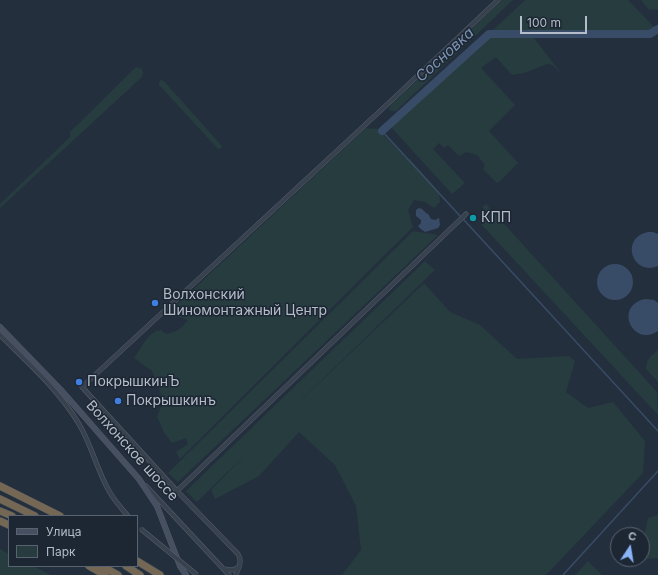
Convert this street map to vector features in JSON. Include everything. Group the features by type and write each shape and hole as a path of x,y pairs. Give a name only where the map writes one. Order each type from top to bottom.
{"highway":[{"path":"0,486 58,515"},
{"path":"0,500 33,515"},
{"path":"0,511 10,515"},
{"path":"138,562 160,575"},
{"path":"91,567 105,575"},
{"path":"104,567 118,575"},
{"path":"128,567 140,575"}],"main road":[{"name":"Волхонское шоссе","path":"0,327 62,390 139,479"},
{"path":"139,479 157,506 180,566 186,575"}],"street":[{"path":"236,575 240,563 238,554 177,491 82,387 380,112 498,0"},
{"path":"177,491 466,214"},
{"name":"Волхонское шоссе","path":"0,335 65,402 84,434 109,491 127,515"},
{"name":"Волхонское шоссе","path":"139,479 229,575"},
{"path":"0,482 20,496"},
{"path":"138,526 197,575"},
{"path":"223,569 233,570 239,567"}],"green space":[{"path":"502,0 513,0 396,111 389,110 390,106"},
{"path":"525,0 628,0 657,30 491,32"},
{"path":"641,0 658,0 658,10 649,10"},
{"path":"488,37 533,37 561,73 552,65 547,64 524,73 512,75 496,57 481,68 515,105 489,131 518,163 497,183 483,169 485,165 477,155 466,152 459,156 448,145 444,148 439,143 433,149 465,183 452,194 391,127"},
{"path":"136,67 142,69 142,77 0,208 0,204 70,137 70,132"},
{"path":"161,80 164,81 222,146 221,148 218,149 159,85"},
{"path":"366,128 378,129 406,158 410,159 439,192 440,202 434,208 425,202 414,200 408,210 413,227 180,459 176,452 188,444 186,438 172,443 164,432 157,417 163,401 158,385 152,371 134,358 145,341 156,331 161,330 166,334 176,331 183,326 188,320 179,317 168,317 169,312"},
{"path":"486,204 657,392 658,415 481,224 490,215 482,207"},
{"path":"413,231 438,235 178,482 168,473"},
{"path":"425,261 435,270 290,411 424,283 450,312 480,325 517,359 569,356 575,361 566,392 588,408 613,402 645,441 643,473 546,575 342,575 361,550 356,506 335,465 299,432 259,476 215,499 211,490 249,451 197,502 186,491"},
{"path":"658,350 658,382 646,369 646,366 651,356"},
{"path":"658,515 658,558 650,559 650,527 646,527 648,518"},
{"path":"0,549 8,553 8,567 35,567 51,575 0,575"},
{"path":"588,561 602,575 575,575"}],"water":[{"path":"419,208 428,214 431,219 435,220 439,218 440,225 438,228 425,232 418,226 421,223 421,220 416,216 416,210"},
{"path":"648,232 658,234 658,266 649,268 636,262 632,248 634,241 639,236"},
{"path":"619,264 628,269 632,275 632,289 628,295 619,300 611,300 602,295 598,289 597,278 602,269 608,265"},
{"path":"645,299 654,300 658,303 658,331 649,335 641,334 634,330 628,317 630,309 635,303"}],"waterway":[{"name":"Сосновка","path":"382,131 489,34 650,34 658,29"},
{"path":"382,131 460,216"},
{"path":"464,220 658,431"},
{"path":"563,575 658,471"}],"place":[{"name":"КПП","path":"473,218"},
{"name":"Волхонский Шиномонтажный Центр","path":"155,303"},
{"name":"ПокрышкинЪ","path":"79,382"},
{"name":"Покрышкинъ","path":"118,401"}]}
